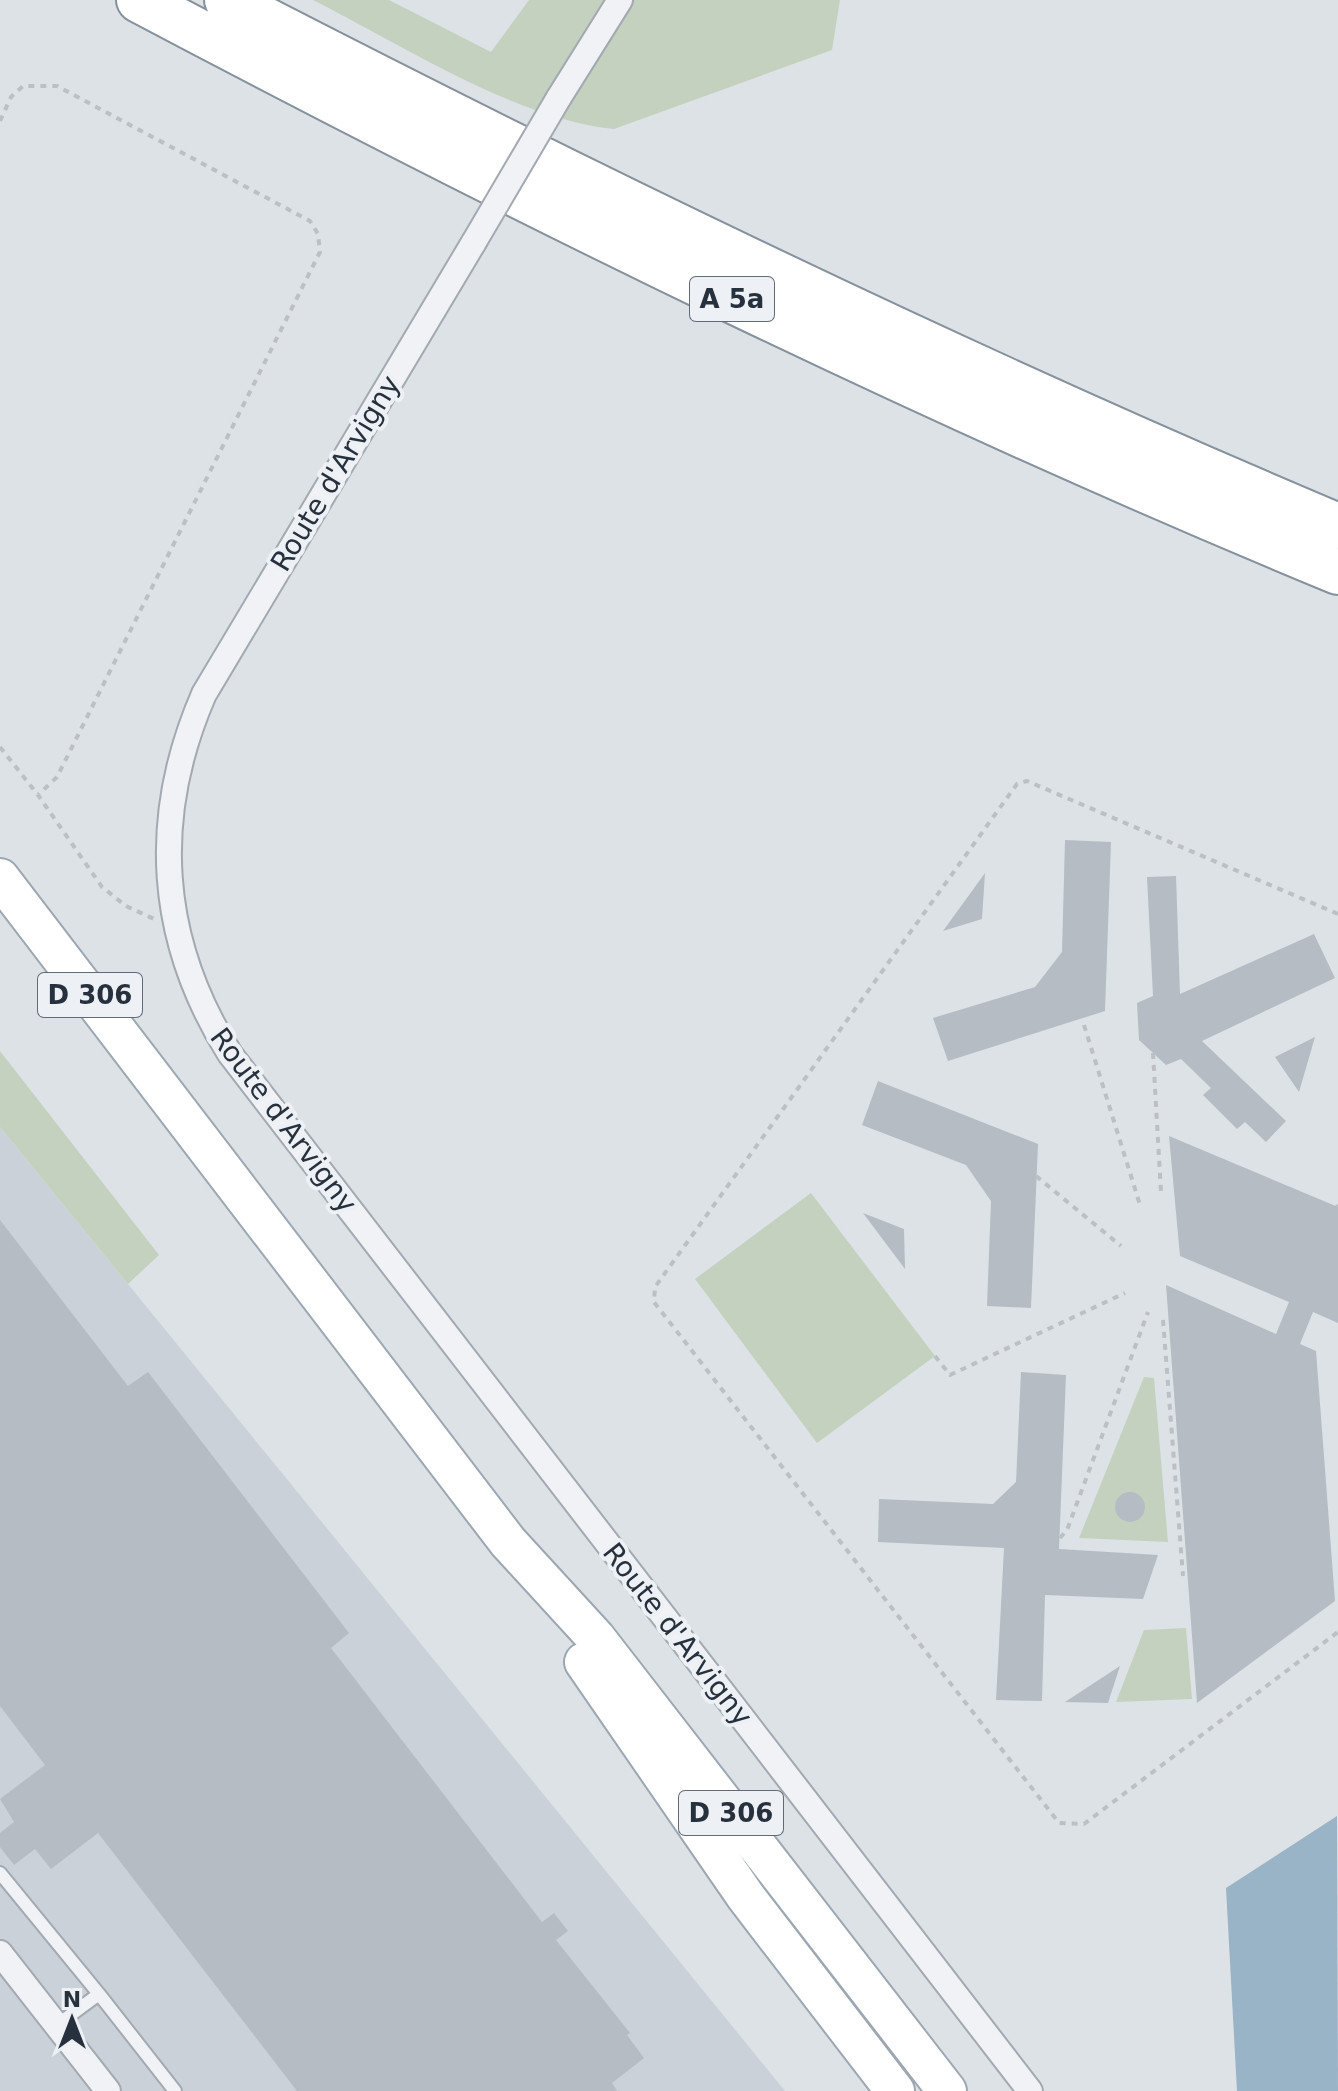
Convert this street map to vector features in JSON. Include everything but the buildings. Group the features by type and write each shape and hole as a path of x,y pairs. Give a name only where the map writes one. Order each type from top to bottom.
{"highway":[{"name":"A 5a","path":"139,0 718,292 1019,432 1338,572"},
{"name":"A 5a","path":"227,0 716,246 1103,426 1338,526"},
{"path":"1262,494 1338,511"}],"main road":[{"name":"D 306","path":"0,878 508,1542 596,1638 947,2091"},
{"name":"D 306","path":"508,1542 542,1600 746,1897 895,2091"}],"street":[{"name":"Route d'Arvigny","path":"620,0 204,694 182,753 167,823 167,862 176,926 197,993 230,1054 1030,2091"},
{"path":"0,1953 108,2091"}],"lane":[{"path":"0,1873 175,2091"},
{"path":"57,2025 99,1994"}],"path":[{"path":"0,121 11,97 23,86 57,86 310,221 318,234 320,252 57,777 38,795"},
{"path":"0,747 38,795 102,887 126,906 176,926"},
{"path":"1338,914 1027,781 1017,784 655,1287 654,1302 1059,1823 1084,1824 1338,1632"},
{"path":"1084,1025 1140,1205"},
{"path":"1153,1053 1161,1192"},
{"path":"1036,1176 1121,1246"},
{"path":"935,1356 950,1375 1125,1293"},
{"path":"1060,1538 1067,1530 1148,1312"},
{"path":"1163,1320 1183,1576"}],"shaded area":[{"path":"0,1127 128,1284 785,2091 0,2091"}],"green space":[{"path":"313,0 389,0 491,52 529,0 840,0 832,50 614,129 577,123 500,96"},
{"path":"0,1051 159,1255 128,1284 0,1127"},
{"path":"811,1193 935,1356 817,1443 695,1279"},
{"path":"1144,1377 1154,1378 1168,1542 1079,1538"},
{"path":"1186,1628 1192,1699 1116,1702 1144,1630"}],"water":[{"path":"1337,1816 1338,2091 1237,2091 1226,1888"}]}
